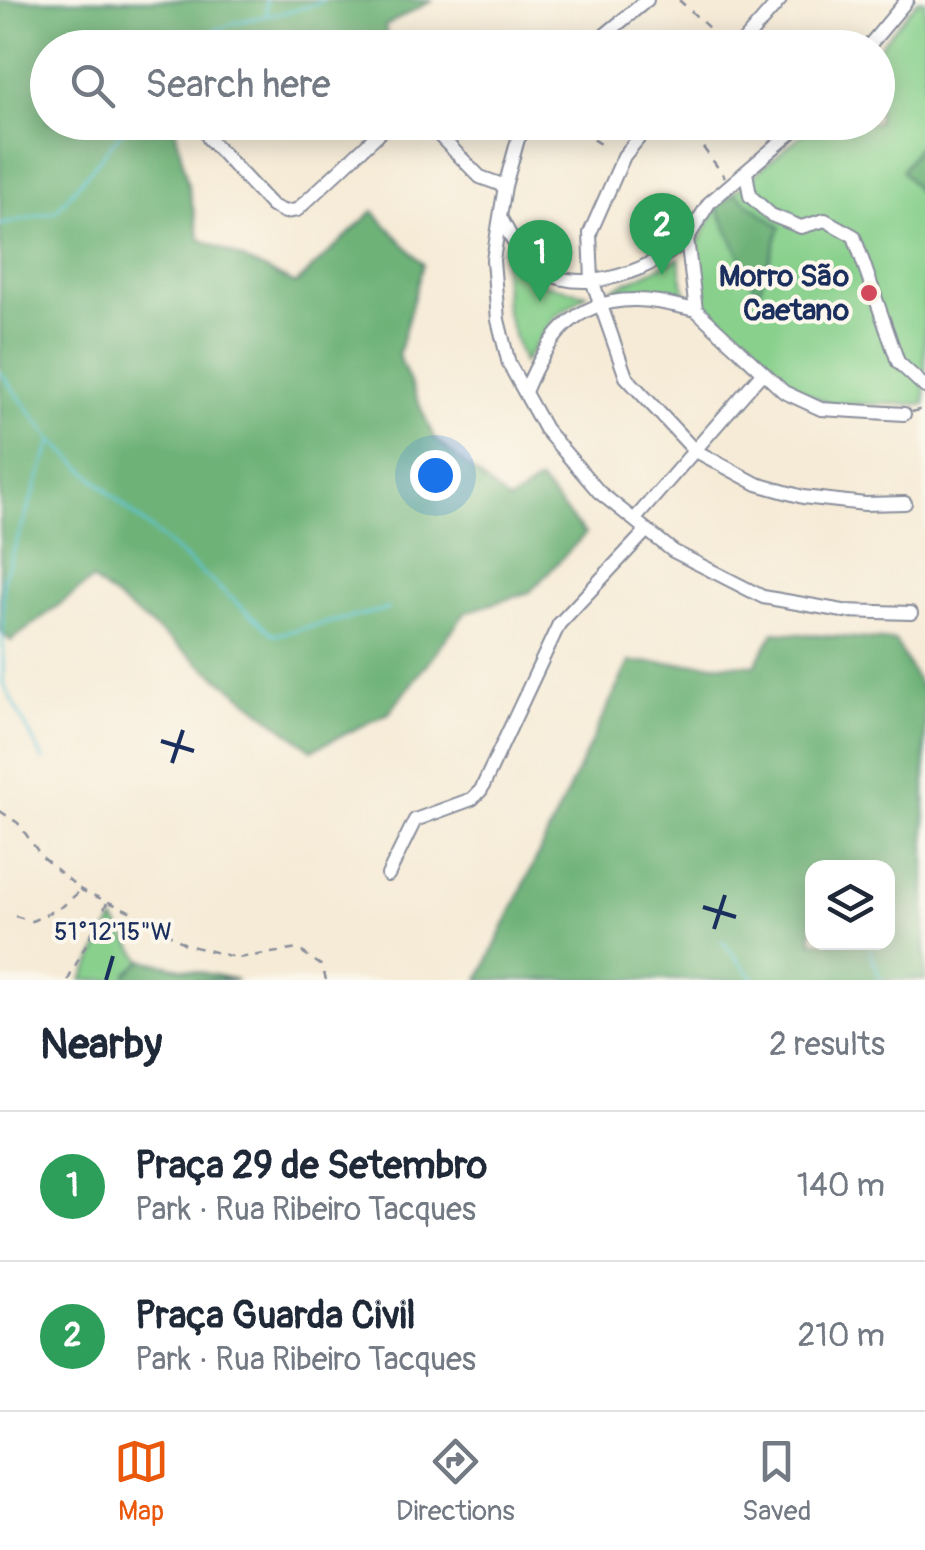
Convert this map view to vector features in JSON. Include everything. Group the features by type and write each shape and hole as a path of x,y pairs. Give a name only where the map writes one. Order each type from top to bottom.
{"street":[{"path":"610,30 647,0"},
{"path":"754,30 780,0"},
{"path":"882,30 907,0"},
{"path":"210,140 272,206 286,212 297,210 372,140"},
{"path":"444,140 480,177 504,186"},
{"path":"517,140 504,186 493,260 498,320 509,364 545,429 599,492 674,551 763,597 843,611 911,613"},
{"path":"637,140 624,156 590,233 592,280 626,378 694,450 757,484 803,496 865,504 904,503"},
{"path":"500,216 524,257 554,278 592,280 629,276 674,251 687,239 709,203 783,140"},
{"path":"746,172 750,196 771,215 802,226 825,220 854,236 898,362 925,387"},
{"path":"687,239 696,310"},
{"path":"525,392 548,343 568,320 599,306 633,300 696,310 784,392 821,409 904,414"},
{"path":"634,520 763,372"},
{"path":"388,875 415,820 472,798 481,790 560,624 647,530"}],"path":[{"path":"679,0 711,30"},
{"path":"594,140 603,146"},
{"path":"697,140 731,185"},
{"path":"0,811 18,823 42,857 81,890 134,913 188,945 238,958 298,948 322,966 326,980"},
{"path":"15,916 32,921 63,906 81,890"},
{"path":"68,980 108,902"}],"green space":[{"path":"0,0 433,0 385,26 386,30 30,30 30,140 178,140 200,239 296,284 373,211 423,264 398,355 434,438 509,502 539,481 585,534 530,592 466,612 389,713 312,750 92,580 11,641 0,631"},
{"path":"918,0 925,0 925,404 831,404 788,386 703,308 695,247 717,207 795,140 895,140 893,30"},
{"path":"918,146 925,152 925,201 902,171"},
{"path":"735,193 780,227 758,294 717,207"},
{"path":"502,248 545,284 587,294 555,317 523,363 506,311"},
{"path":"679,258 685,293 608,291"},
{"path":"774,632 895,641 925,695 925,980 479,980 629,662 755,665"},
{"path":"114,920 156,980 82,980"},
{"path":"143,960 237,980 128,980 126,974"}],"waterway":[{"path":"266,0 266,13"},
{"path":"216,30 323,0"},
{"path":"0,225 56,211 115,140"},
{"path":"0,372 52,440 274,635 388,609"},
{"path":"44,761 3,683 3,580 52,441"},
{"path":"722,941 755,980"},
{"path":"869,950 881,980"}],"place":[{"name":"Praça Guarda Civil","path":"662,275"},
{"name":"Morro São Caetano","path":"869,293"},
{"name":"Praça 29 de Setembro","path":"540,302"}]}
